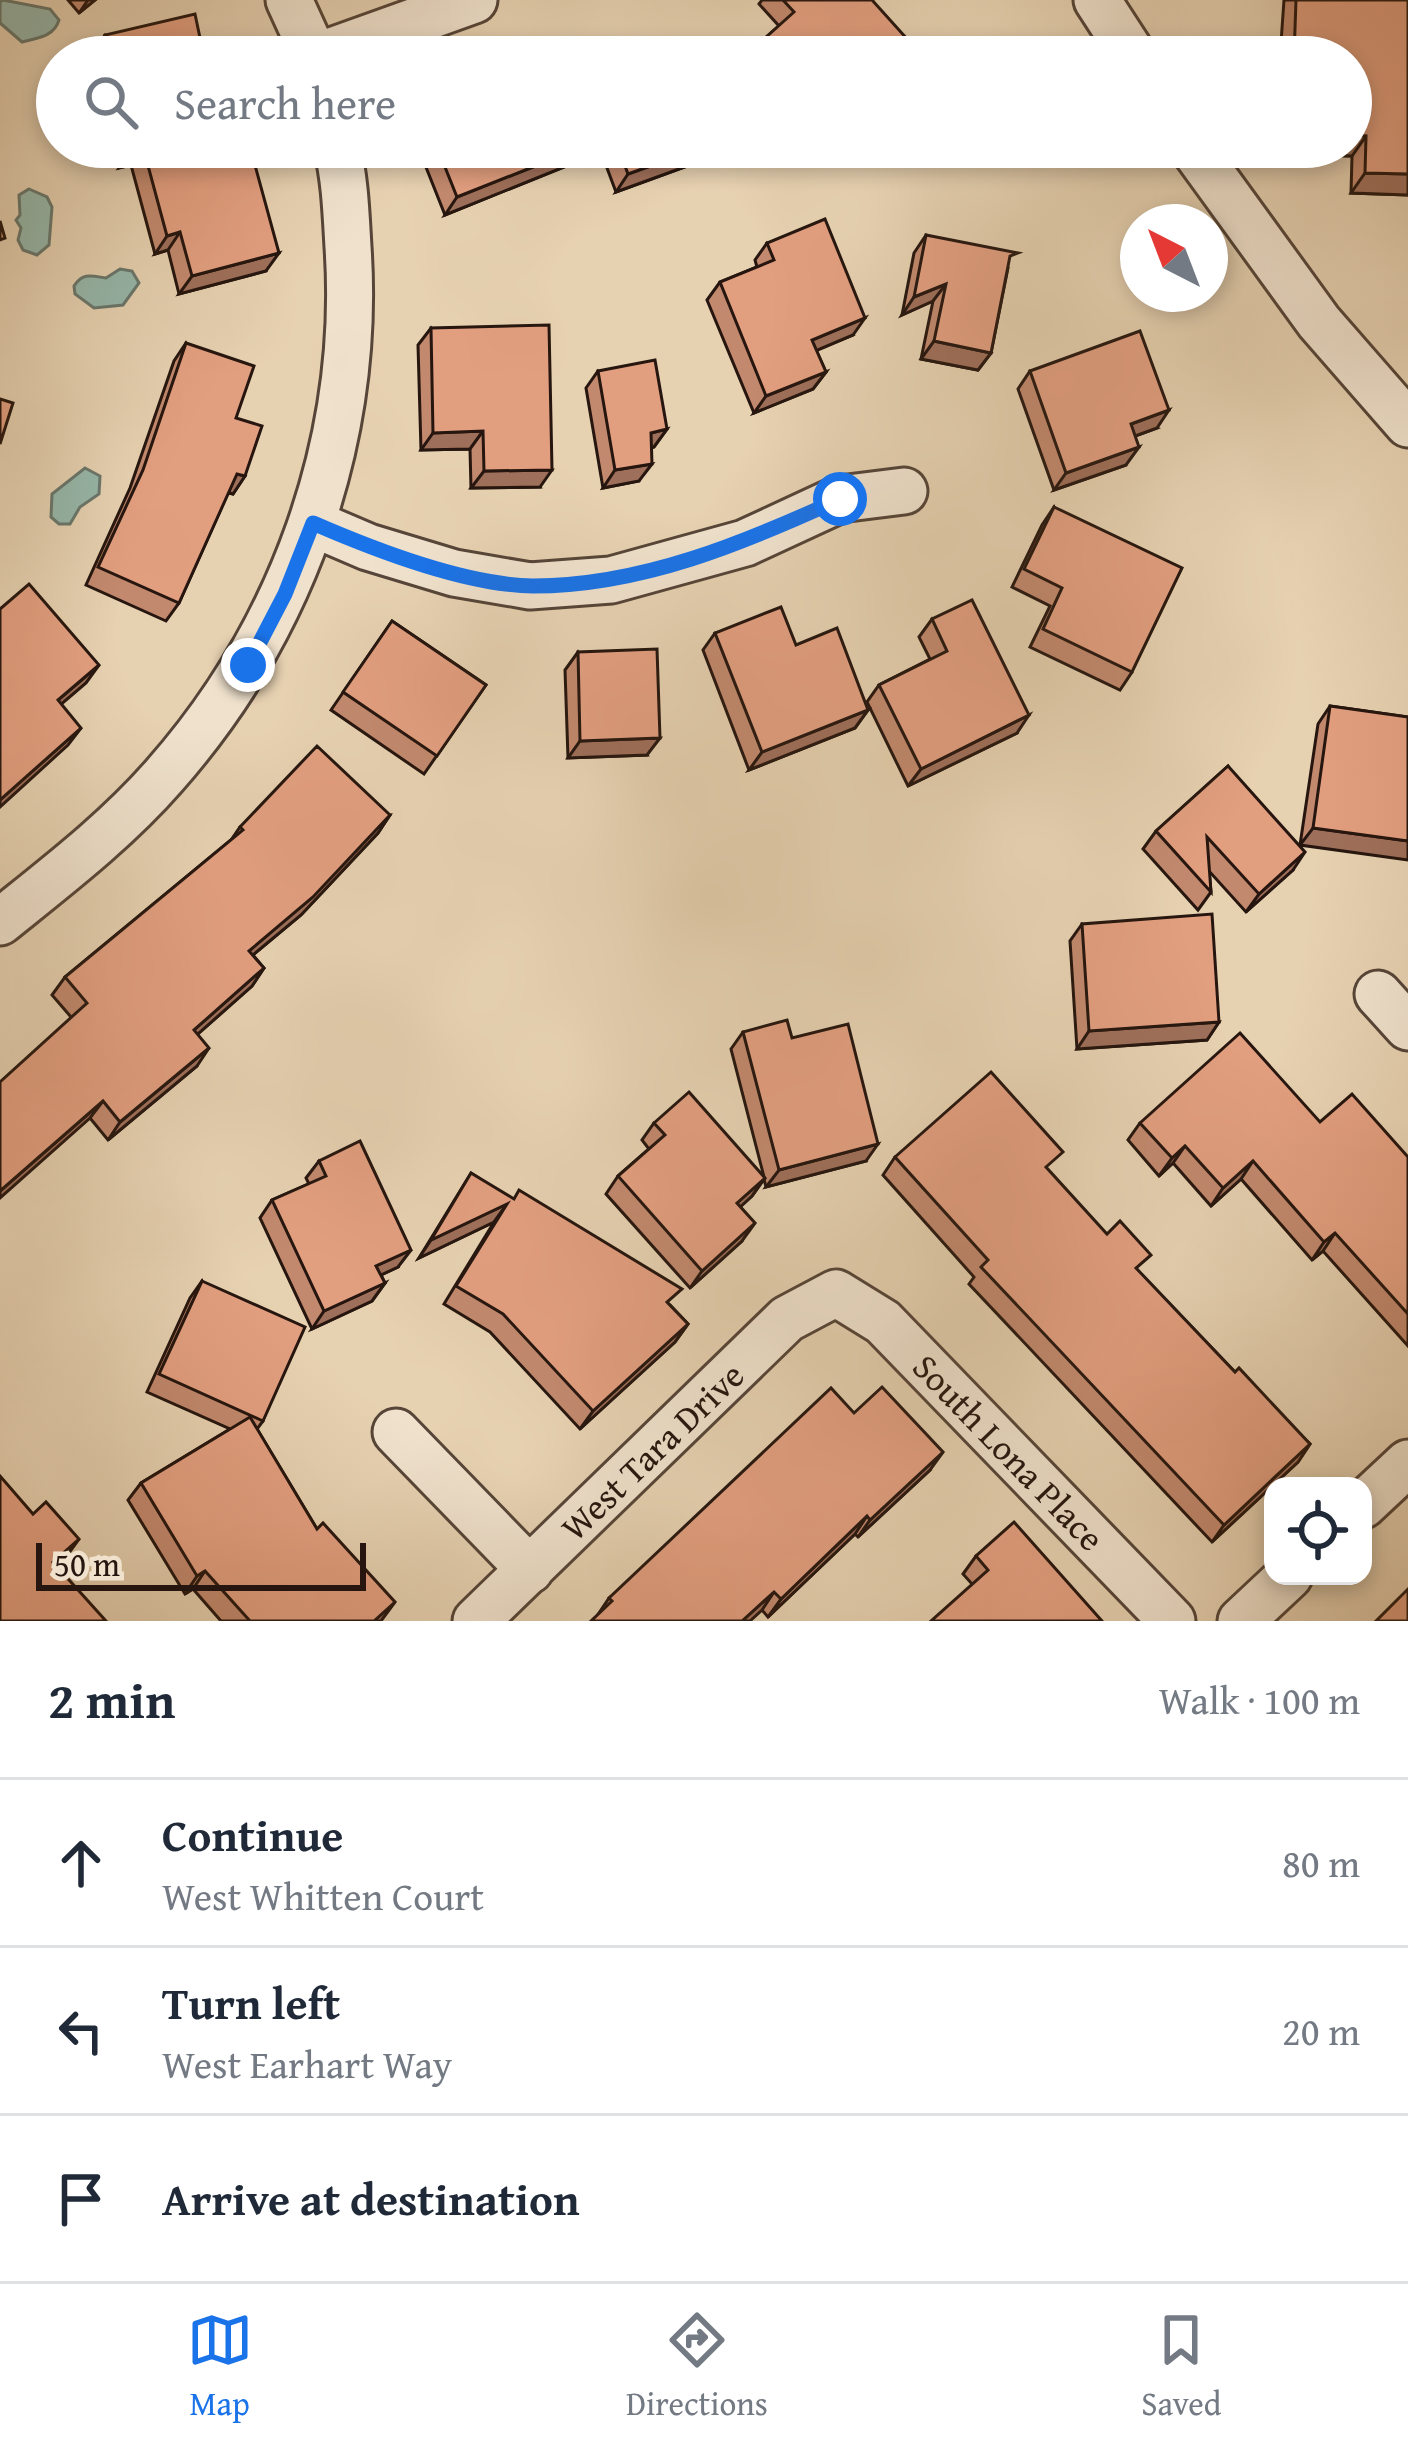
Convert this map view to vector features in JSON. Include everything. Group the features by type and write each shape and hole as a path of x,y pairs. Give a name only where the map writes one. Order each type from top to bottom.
{"street":[{"path":"289,0 305,36"},
{"path":"374,36 474,0"},
{"path":"1098,0 1121,36"},
{"path":"0,922 92,848 164,777 248,665 285,594 313,523 342,410 352,304 342,168"},
{"path":"1207,168 1319,322 1408,424"},
{"path":"313,523 368,547 454,572 530,586 611,580 745,543 840,499 904,491"},
{"path":"1378,994 1408,1028"},
{"name":"West Tara Drive","path":"476,1621 787,1318 836,1293"},
{"name":"South Lona Place","path":"836,1293 883,1322 1172,1621"},
{"path":"396,1432 530,1570"},
{"path":"1372,1496 1408,1462"},
{"path":"1241,1621 1279,1585"}],"shaded area":[{"path":"0,2 50,9 59,20 57,26 22,42 0,23"},
{"path":"29,189 47,197 52,207 49,245 37,255 23,250 18,240 19,195"},
{"path":"120,269 132,271 139,283 123,305 94,308 75,294 74,286 81,279 106,278"},
{"path":"85,468 100,476 99,494 80,507 70,524 59,524 51,517 52,494"}],"building":[{"path":"783,0 872,0 904,36 767,36 794,12"},
{"path":"1296,0 1408,0 1408,174 1365,173 1365,168 1372,168 1372,36 1295,36"},
{"path":"195,14 200,36 105,36"},
{"path":"149,168 256,168 279,253 192,276 180,232 167,236"},
{"path":"445,168 530,168 457,197"},
{"path":"825,219 865,318 812,340 826,372 766,396 720,282 774,260 767,243"},
{"path":"926,235 1018,253 1010,256 991,353 934,341 946,284 914,297"},
{"path":"549,325 552,470 484,471 483,431 433,433 431,328"},
{"path":"1140,331 1169,410 1131,424 1139,447 1066,473 1030,371"},
{"path":"186,343 254,366 236,418 262,426 245,476 237,474 179,603 98,567 143,470"},
{"path":"655,360 667,429 651,433 652,464 615,470 598,371"},
{"path":"0,399 13,403 0,444"},
{"path":"1054,507 1182,568 1132,672 1043,629 1062,588 1024,569"},
{"path":"29,584 99,665 58,700 81,728 0,800 0,609"},
{"path":"972,600 1029,715 921,769 879,685 947,651 932,619"},
{"path":"781,607 796,645 837,628 868,710 762,752 715,633"},
{"path":"392,621 486,685 437,756 343,692"},
{"path":"657,649 660,738 580,741 578,652"},
{"path":"1330,706 1408,717 1408,841 1313,828"},
{"path":"317,746 390,815 313,897 249,951 264,968 194,1030 209,1048 120,1122 103,1101 0,1191 0,1082 87,1003 65,977 243,830 240,827"},
{"path":"1228,766 1305,852 1259,894 1207,837 1211,892 1156,831"},
{"path":"1212,914 1219,1022 1089,1031 1082,924"},
{"path":"787,1020 792,1038 848,1024 878,1144 779,1170 743,1032"},
{"path":"1240,1033 1320,1122 1352,1094 1408,1157 1408,1314 1335,1233 1324,1242 1253,1161 1223,1188 1185,1146 1172,1158 1140,1123"},
{"path":"991,1072 1063,1152 1046,1167 1107,1234 1120,1221 1151,1255 1136,1268 1310,1444 1275,1477 1264,1477 1264,1487 1224,1525 981,1267 988,1260 895,1157"},
{"path":"689,1092 765,1178 737,1203 755,1223 702,1271 618,1176 665,1135 654,1123"},
{"path":"360,1141 411,1250 376,1266 385,1283 324,1311 272,1200 326,1176 319,1161"},
{"path":"471,1173 514,1199 519,1190 682,1289 667,1302 688,1324 593,1411 503,1314 456,1286 507,1204 431,1240"},
{"path":"202,1281 305,1327 263,1421 159,1374"},
{"path":"882,1387 943,1452 870,1520 867,1516 781,1599 774,1592 742,1621 591,1621 612,1601 609,1598 831,1388 854,1413"},
{"path":"250,1417 317,1529 323,1523 395,1602 374,1621 250,1621 205,1571 197,1576 141,1483"},
{"path":"0,1476 33,1514 46,1502 79,1539 53,1562 106,1621 0,1621"},
{"path":"1014,1522 1102,1621 931,1621 988,1570 976,1556"},
{"path":"1408,1589 1408,1621 1376,1621"}],"route":[{"path":"248,665 285,594 313,523 368,547 454,572 530,586 611,580 745,543 840,499"}]}
